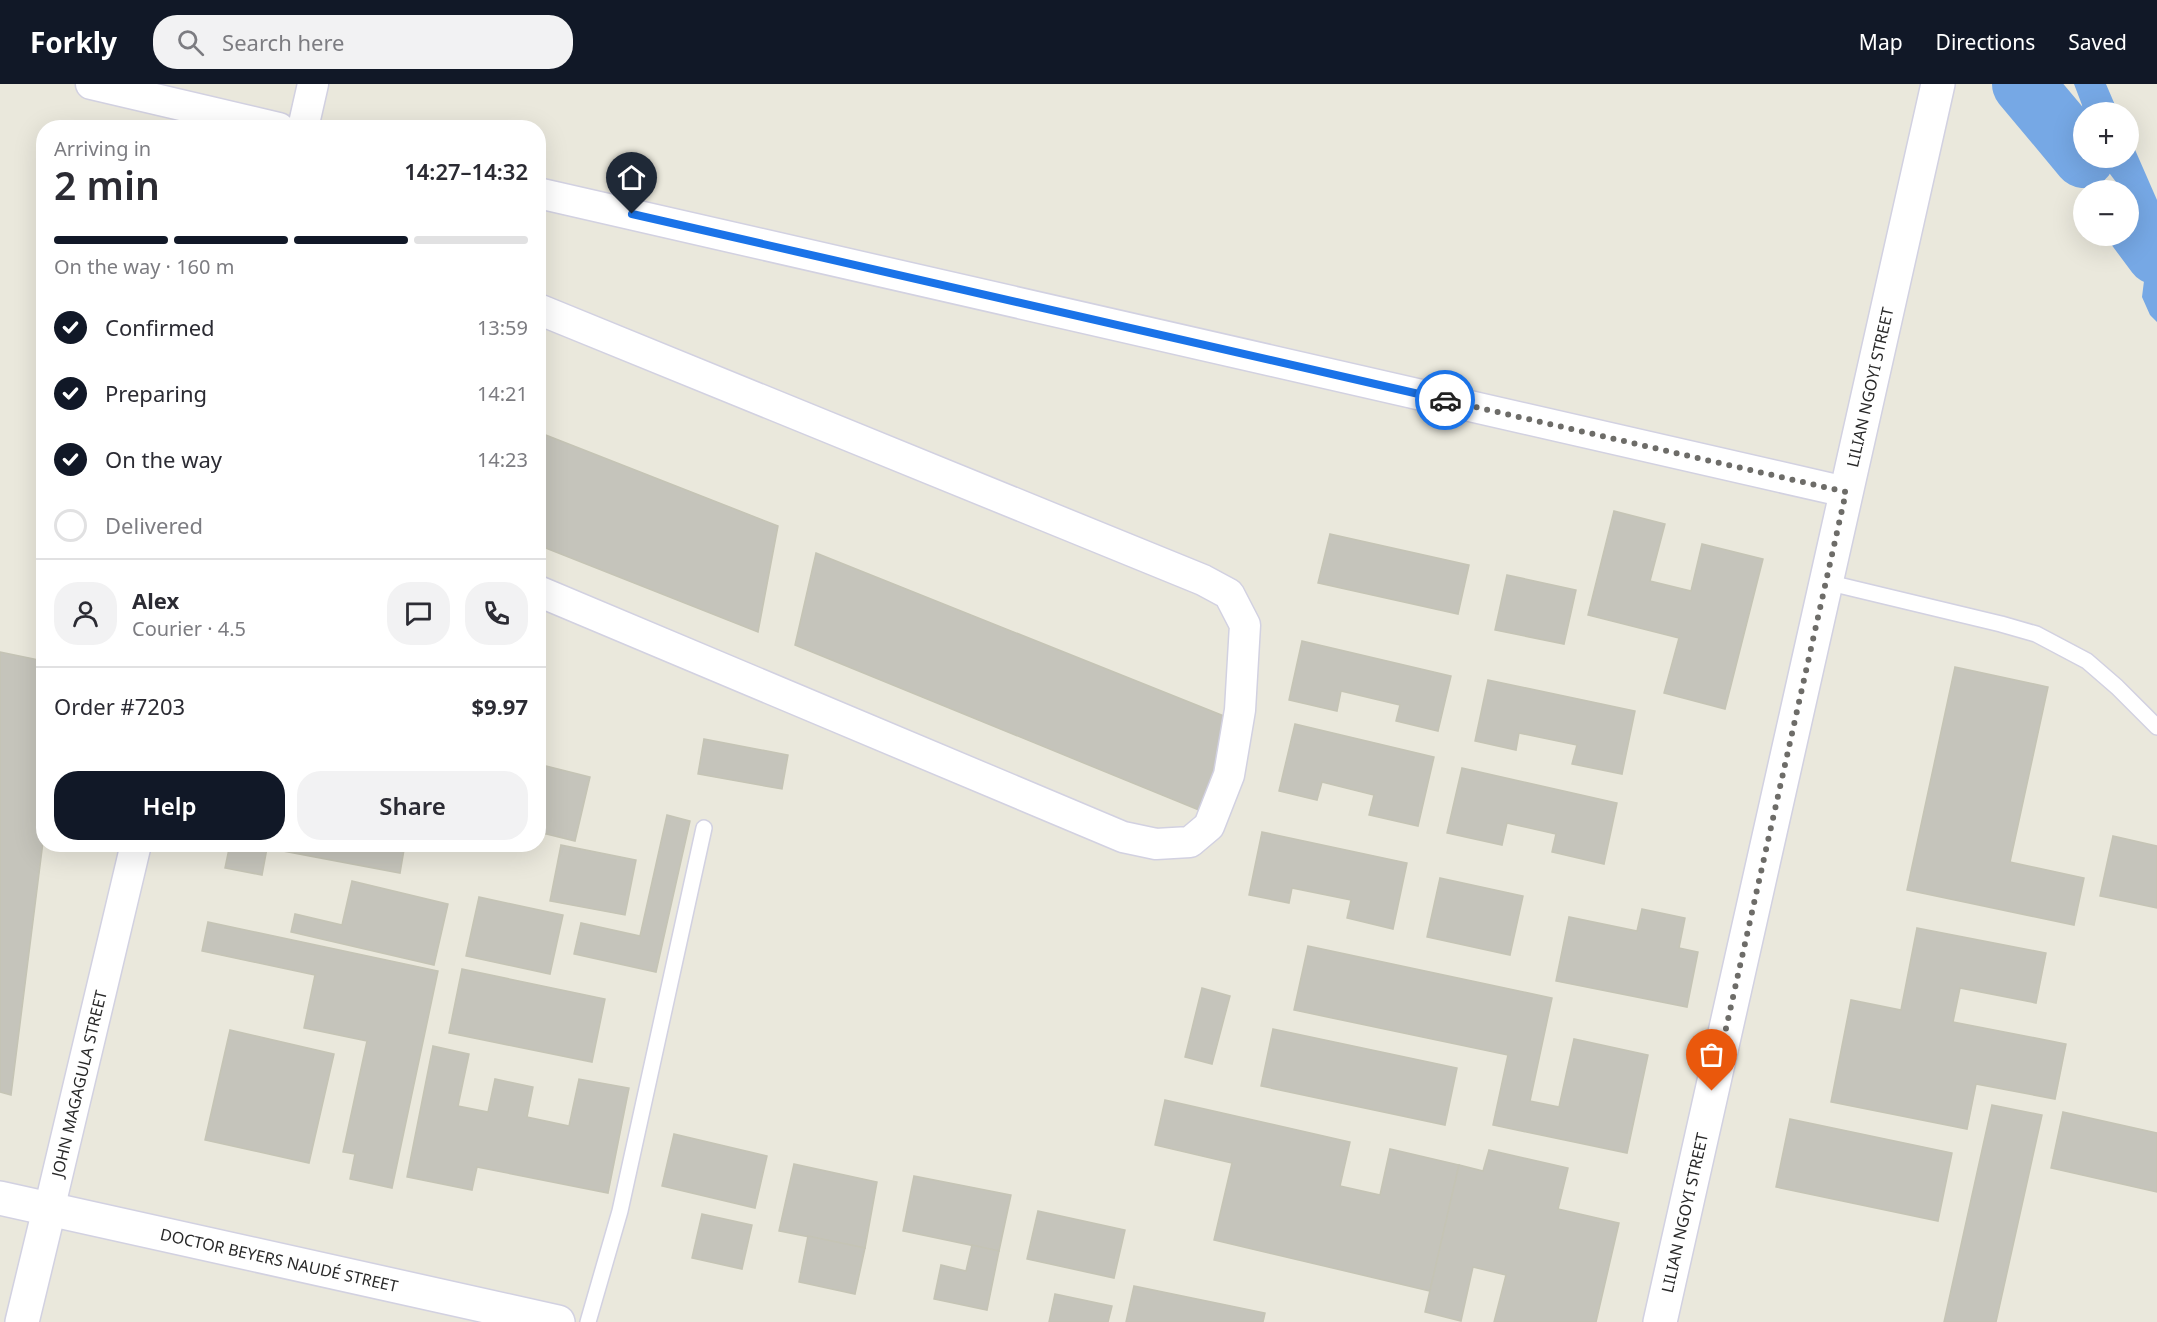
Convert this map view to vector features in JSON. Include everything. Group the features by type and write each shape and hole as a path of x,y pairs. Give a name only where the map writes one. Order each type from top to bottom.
{"street":[{"path":"91,84 245,120"},
{"path":"305,120 313,84"},
{"name":"LILIAN NGOYI STREET","path":"1660,1322 1934,97"},
{"path":"546,195 1846,492"},
{"path":"546,312 1203,580 1229,594 1245,625 1240,710 1229,775 1209,826 1190,842 1156,844 1123,837 546,594"},
{"name":"JOHN MAGAGULA STREET","path":"22,1322 134,852"},
{"name":"DOCTOR BEYERS NAUDÉ STREET","path":"0,1198 558,1322"}],"lane":[{"path":"1826,582 2036,634 2086,661 2117,687 2157,727"},
{"path":"588,1322 620,1211 704,828"}],"water":[{"path":"2074,84 2106,84 2114,102 2081,102"},
{"path":"2139,159 2157,200 2157,322 2150,315 2142,297 2146,265 2139,241 2139,180 2114,180 2106,168 2139,168"}],"building":[{"path":"546,435 778,526 758,632 546,548"},
{"path":"1614,511 1665,524 1650,581 1691,591 1702,544 1763,559 1725,709 1664,693 1679,638 1588,615"},
{"path":"1330,534 1469,565 1458,614 1318,583"},
{"path":"816,553 1229,718 1211,815 795,645"},
{"path":"1507,575 1576,590 1564,644 1495,630"},
{"path":"1302,641 1451,676 1438,731 1396,721 1400,705 1341,691 1337,711 1289,700"},
{"path":"0,652 36,659 36,852 42,852 11,1095 0,1092"},
{"path":"1955,667 2048,687 2010,862 2084,878 2074,925 1907,890"},
{"path":"1488,680 1635,711 1622,774 1572,764 1577,745 1519,733 1516,750 1475,741"},
{"path":"1295,724 1434,757 1418,826 1369,815 1374,795 1322,782 1317,800 1279,791"},
{"path":"704,739 788,755 782,789 698,774"},
{"path":"546,766 590,777 575,841 546,834"},
{"path":"1462,768 1617,803 1604,864 1552,852 1556,834 1507,823 1502,845 1447,833"},
{"path":"667,815 690,821 656,972 574,954 581,923 640,936"},
{"path":"1262,832 1407,863 1393,929 1347,918 1351,900 1292,888 1289,903 1249,895"},
{"path":"2113,836 2157,846 2157,908 2100,896"},
{"path":"561,845 636,860 625,915 550,901"},
{"path":"228,852 266,852 262,875 225,868"},
{"path":"288,852 404,852 400,873"},
{"path":"1440,878 1523,896 1510,955 1427,937"},
{"path":"352,881 448,904 434,965 291,932 295,914 342,925"},
{"path":"479,897 563,915 550,974 466,956"},
{"path":"1642,909 1685,918 1679,948 1698,952 1687,1007 1556,981 1569,917 1637,931"},
{"path":"208,922 438,971 392,1188 350,1179 355,1154 343,1152 367,1041 304,1028 315,975 202,951"},
{"path":"1917,928 2046,953 2036,1003 1960,988 1953,1022 2066,1044 2055,1099 1976,1084 1967,1129 1831,1102 1851,1000 1901,1010"},
{"path":"1308,946 1552,998 1530,1101 1559,1107 1574,1039 1648,1055 1627,1153 1493,1125 1508,1055 1294,1010"},
{"path":"462,969 605,999 592,1062 449,1033"},
{"path":"1202,988 1230,996 1212,1064 1185,1057"},
{"path":"1273,1029 1457,1068 1445,1125 1261,1086"},
{"path":"230,1030 334,1054 309,1163 205,1140"},
{"path":"433,1046 469,1054 458,1106 488,1112 495,1079 533,1087 527,1117 569,1126 579,1079 629,1088 608,1193 477,1167 472,1190 407,1177"},
{"path":"1165,1100 1350,1142 1340,1186 1380,1195 1390,1149 1459,1165 1430,1291 1214,1240 1232,1163 1155,1145"},
{"path":"1992,1105 2042,1115 1996,1322 1944,1322"},
{"path":"2063,1112 2157,1133 2157,1192 2051,1168"},
{"path":"1790,1119 1952,1153 1938,1221 1776,1187"},
{"path":"674,1134 767,1156 755,1208 662,1186"},
{"path":"1489,1150 1568,1168 1558,1209 1619,1223 1596,1322 1494,1322 1506,1275 1473,1267 1461,1321 1425,1312 1459,1165 1483,1171"},
{"path":"794,1164 877,1182 865,1248 779,1231"},
{"path":"914,1176 1011,1195 999,1251 903,1231"},
{"path":"1038,1211 1125,1230 1114,1278 1027,1259"},
{"path":"702,1214 752,1225 742,1269 692,1258"},
{"path":"808,1236 865,1248 855,1294 799,1282"},
{"path":"972,1245 999,1251 987,1310 934,1299 941,1265 966,1271"},
{"path":"1134,1286 1265,1313 1263,1322 1126,1322"},
{"path":"1055,1294 1112,1306 1108,1322 1049,1322"}],"waterway":[{"path":"2023,84 2073,144"},
{"path":"2139,230 2157,254"}],"way so far":[{"path":"1445,400 1846,492 1712,1091"}],"route":[{"path":"632,214 1445,400"}]}
